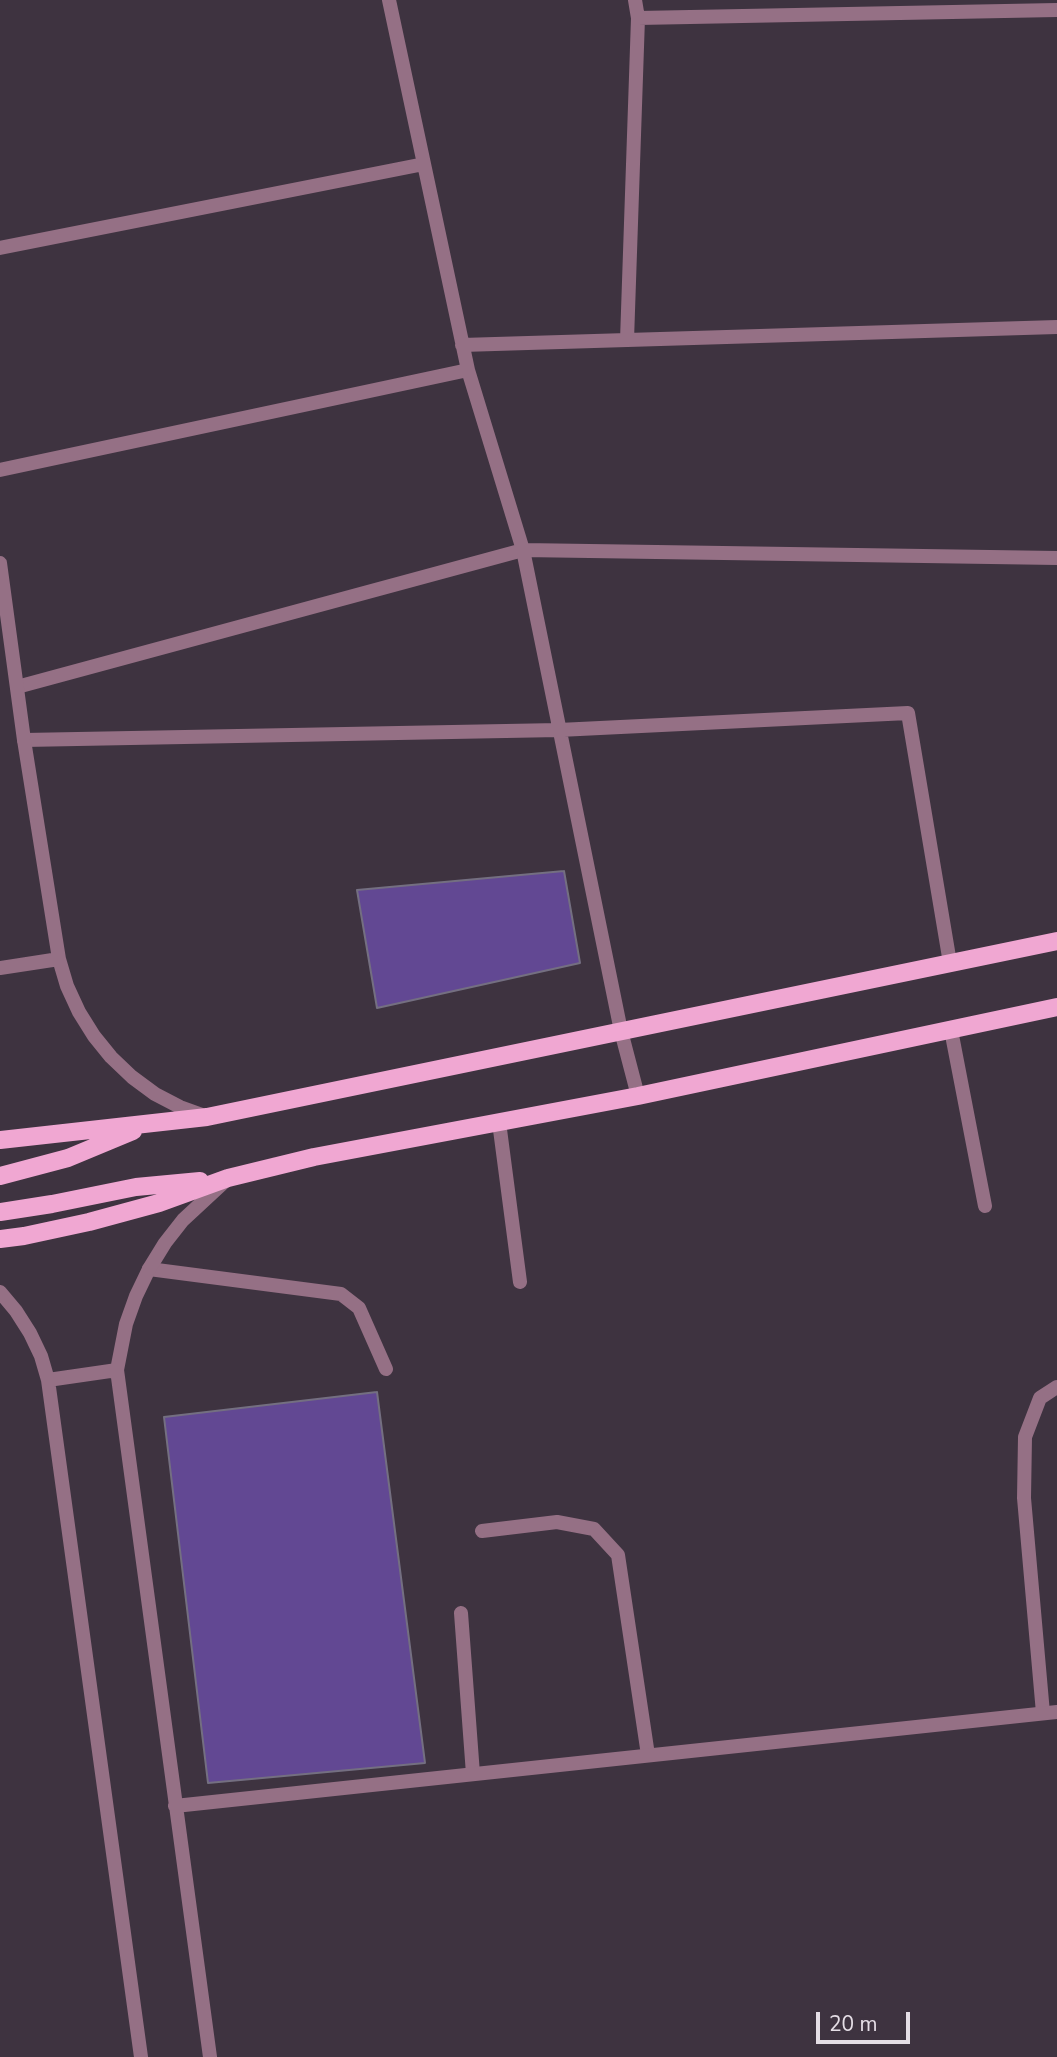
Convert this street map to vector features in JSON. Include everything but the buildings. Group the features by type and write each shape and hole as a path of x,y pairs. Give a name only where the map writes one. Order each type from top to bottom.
{"main road":[{"path":"0,1140 207,1117 1057,941"},
{"path":"0,1239 89,1222 159,1203 228,1178 314,1157 638,1096 1057,1007"},
{"path":"0,1176 68,1157 146,1125"},
{"path":"0,1212 136,1187 228,1178"}],"street":[{"path":"389,0 468,370 523,550 621,1031 638,1096"},
{"path":"628,340 638,18 635,0"},
{"path":"638,18 1057,10"},
{"path":"0,248 424,164"},
{"path":"462,345 1057,327"},
{"path":"0,470 468,370"},
{"path":"17,687 523,550 1057,558"},
{"path":"0,563 24,740 59,959 67,986 94,1036 132,1077 155,1094 207,1117"},
{"path":"24,740 559,730 908,713 950,963"},
{"path":"0,968 59,959"},
{"path":"951,1030 985,1206"},
{"path":"499,1122 520,1282"},
{"path":"210,2057 117,1370 126,1324 149,1269 183,1220 228,1178"},
{"path":"149,1269 341,1294 359,1308 386,1369"},
{"path":"0,1292 30,1332 48,1380 141,2057"},
{"path":"48,1380 117,1370"},
{"path":"175,1806 1050,1712 1024,1498 1025,1437 1040,1398 1057,1387"},
{"path":"482,1531 557,1522 594,1530 618,1555 648,1755"},
{"path":"461,1613 473,1774"}]}
